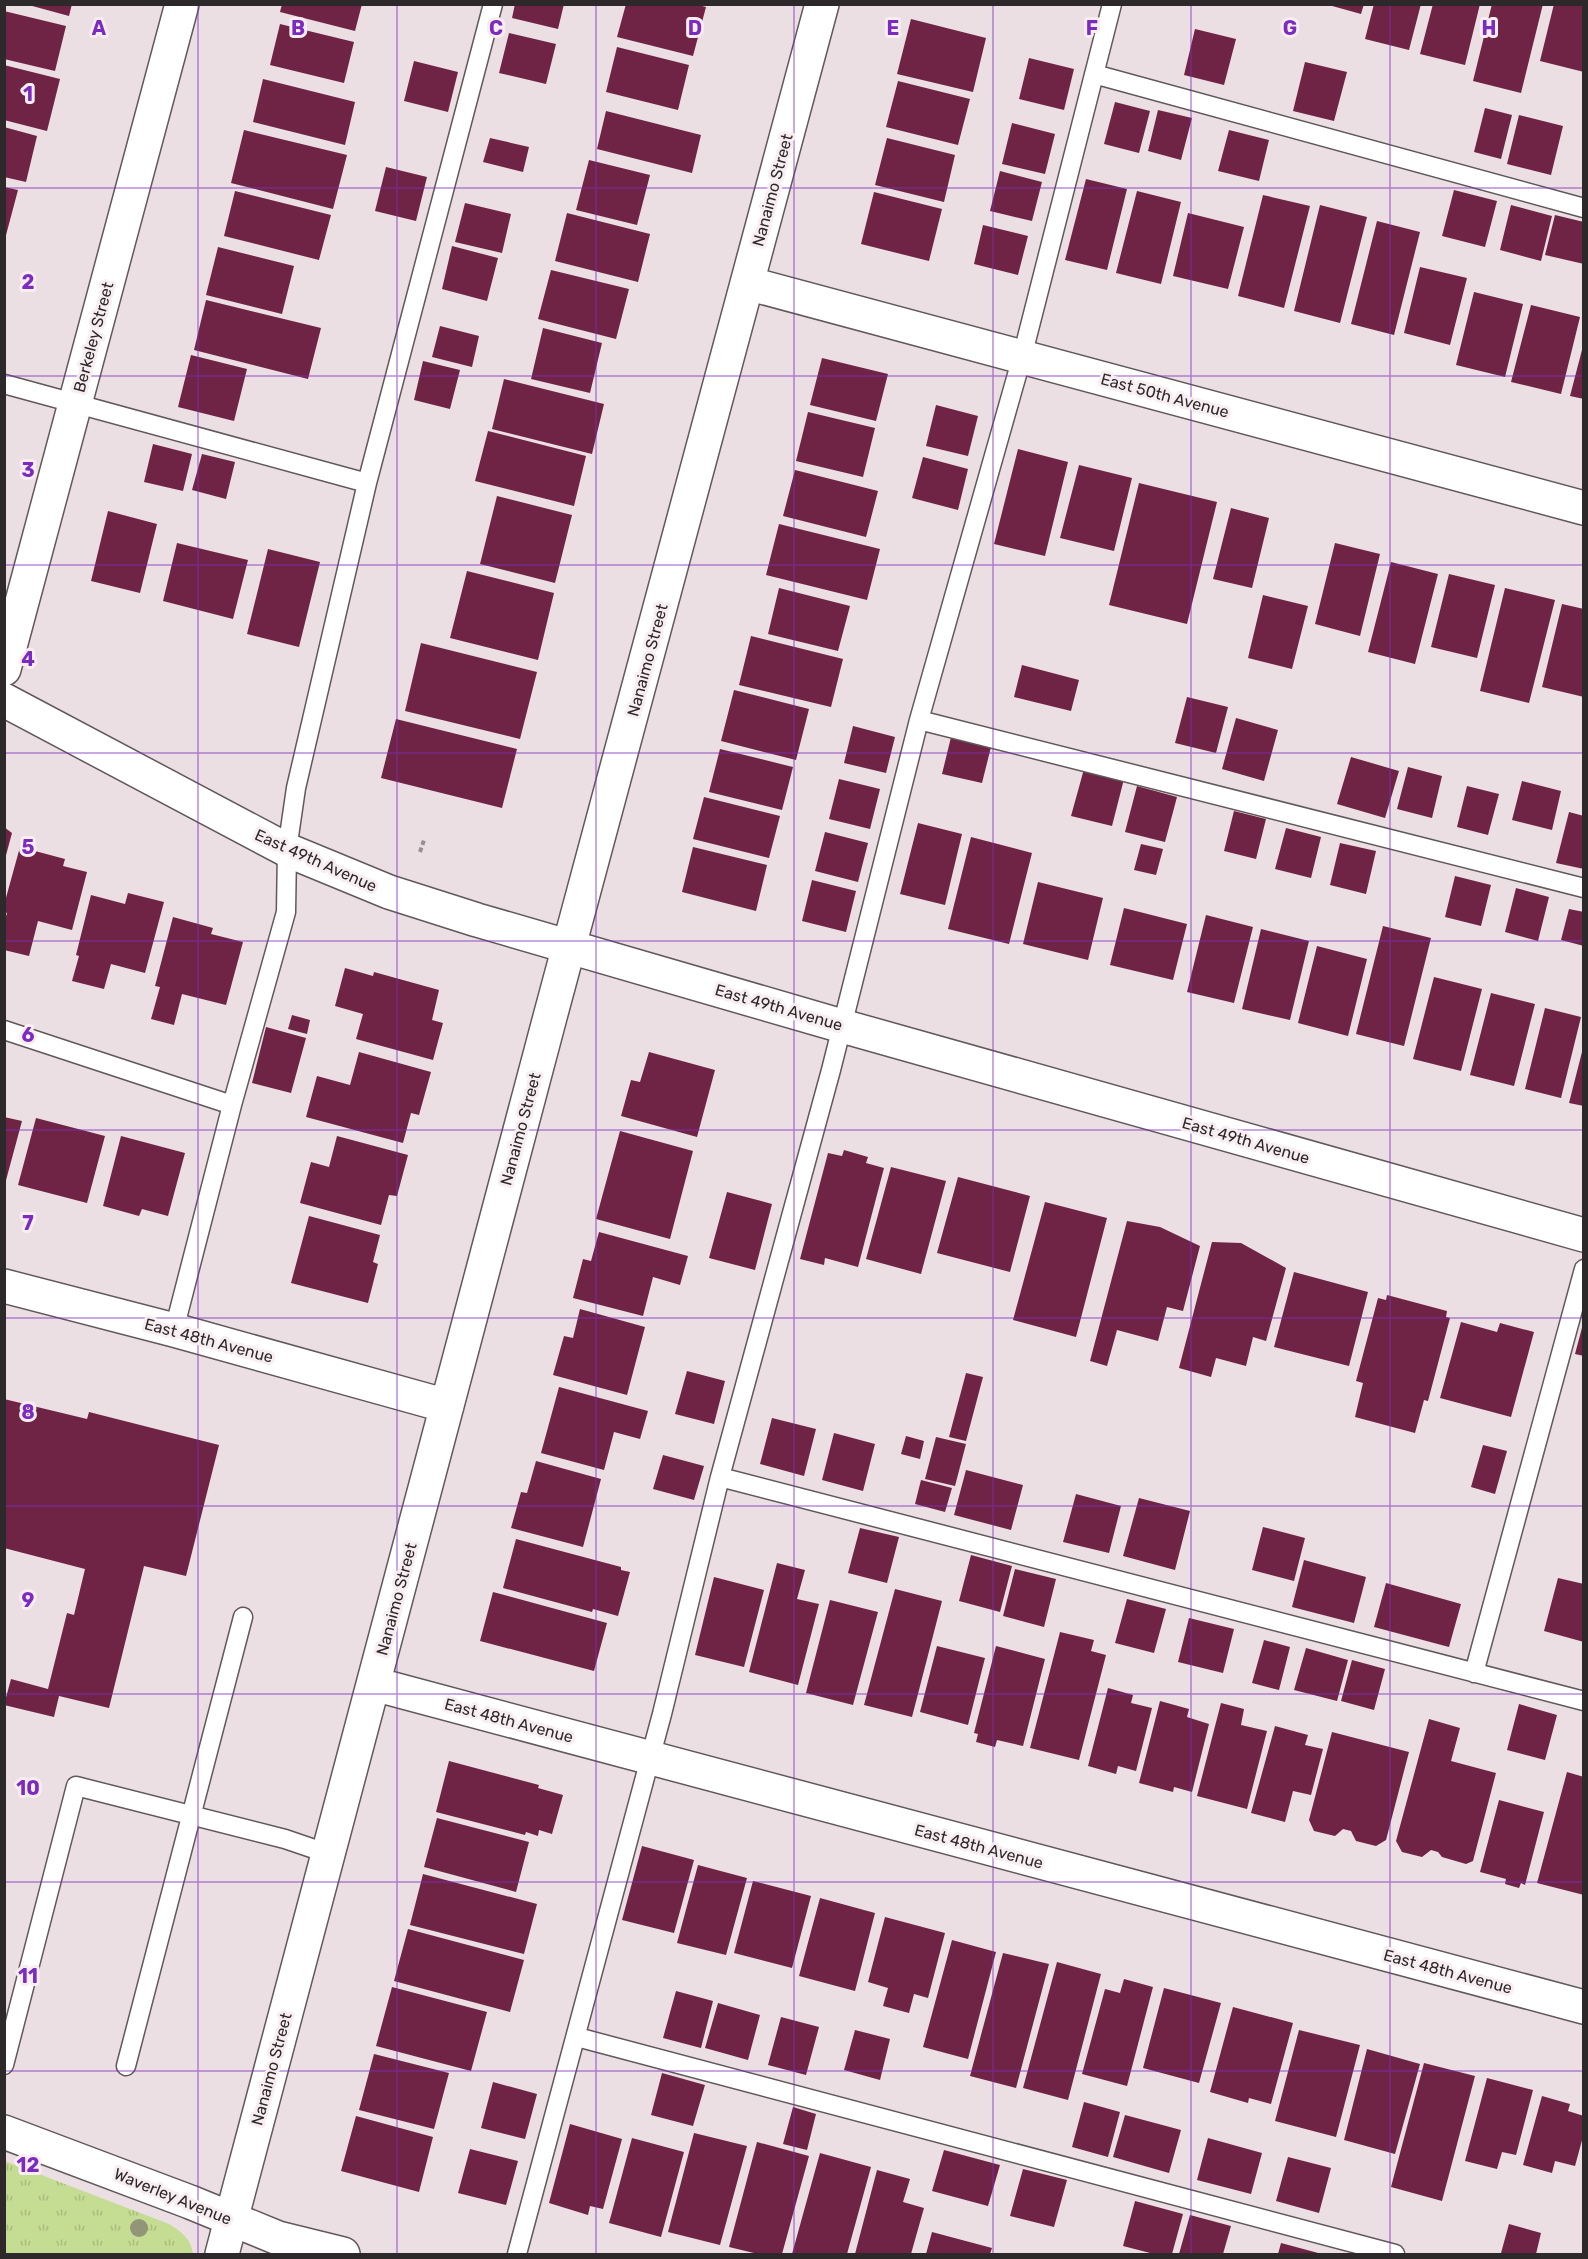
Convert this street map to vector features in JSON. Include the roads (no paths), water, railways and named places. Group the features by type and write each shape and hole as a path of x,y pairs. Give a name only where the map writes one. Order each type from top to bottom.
{"street":[{"name":"Berkeley Street","path":"4,669 182,4"},
{"name":"Nanaimo Street","path":"222,2254 822,4"},
{"name":"East 50th Avenue","path":"747,283 1584,508"},
{"name":"East 49th Avenue","path":"4,700 287,850 389,892 842,1026 1584,1235"},
{"name":"East 48th Avenue","path":"4,1286 174,1330 447,1406"},
{"name":"East 48th Avenue","path":"374,1683 1584,2007"},
{"name":"Waverley Avenue","path":"4,2132 190,2202 278,2238 343,2254"}],"lane":[{"path":"174,1330 232,1105 286,912 287,850 296,788 368,483 493,4"},
{"path":"517,2254 651,1758 720,1477 842,1026 919,720 1022,357 1112,4"},
{"path":"1094,74 1584,208"},
{"path":"4,384 368,483"},
{"path":"919,720 1584,888"},
{"path":"4,1030 232,1105"},
{"path":"1473,1673 1584,1269"},
{"path":"720,1477 1584,1701"},
{"path":"126,2066 243,1617"},
{"path":"4,2065 76,1786 285,1839 329,1854"},
{"path":"577,2037 1395,2254"}]}
